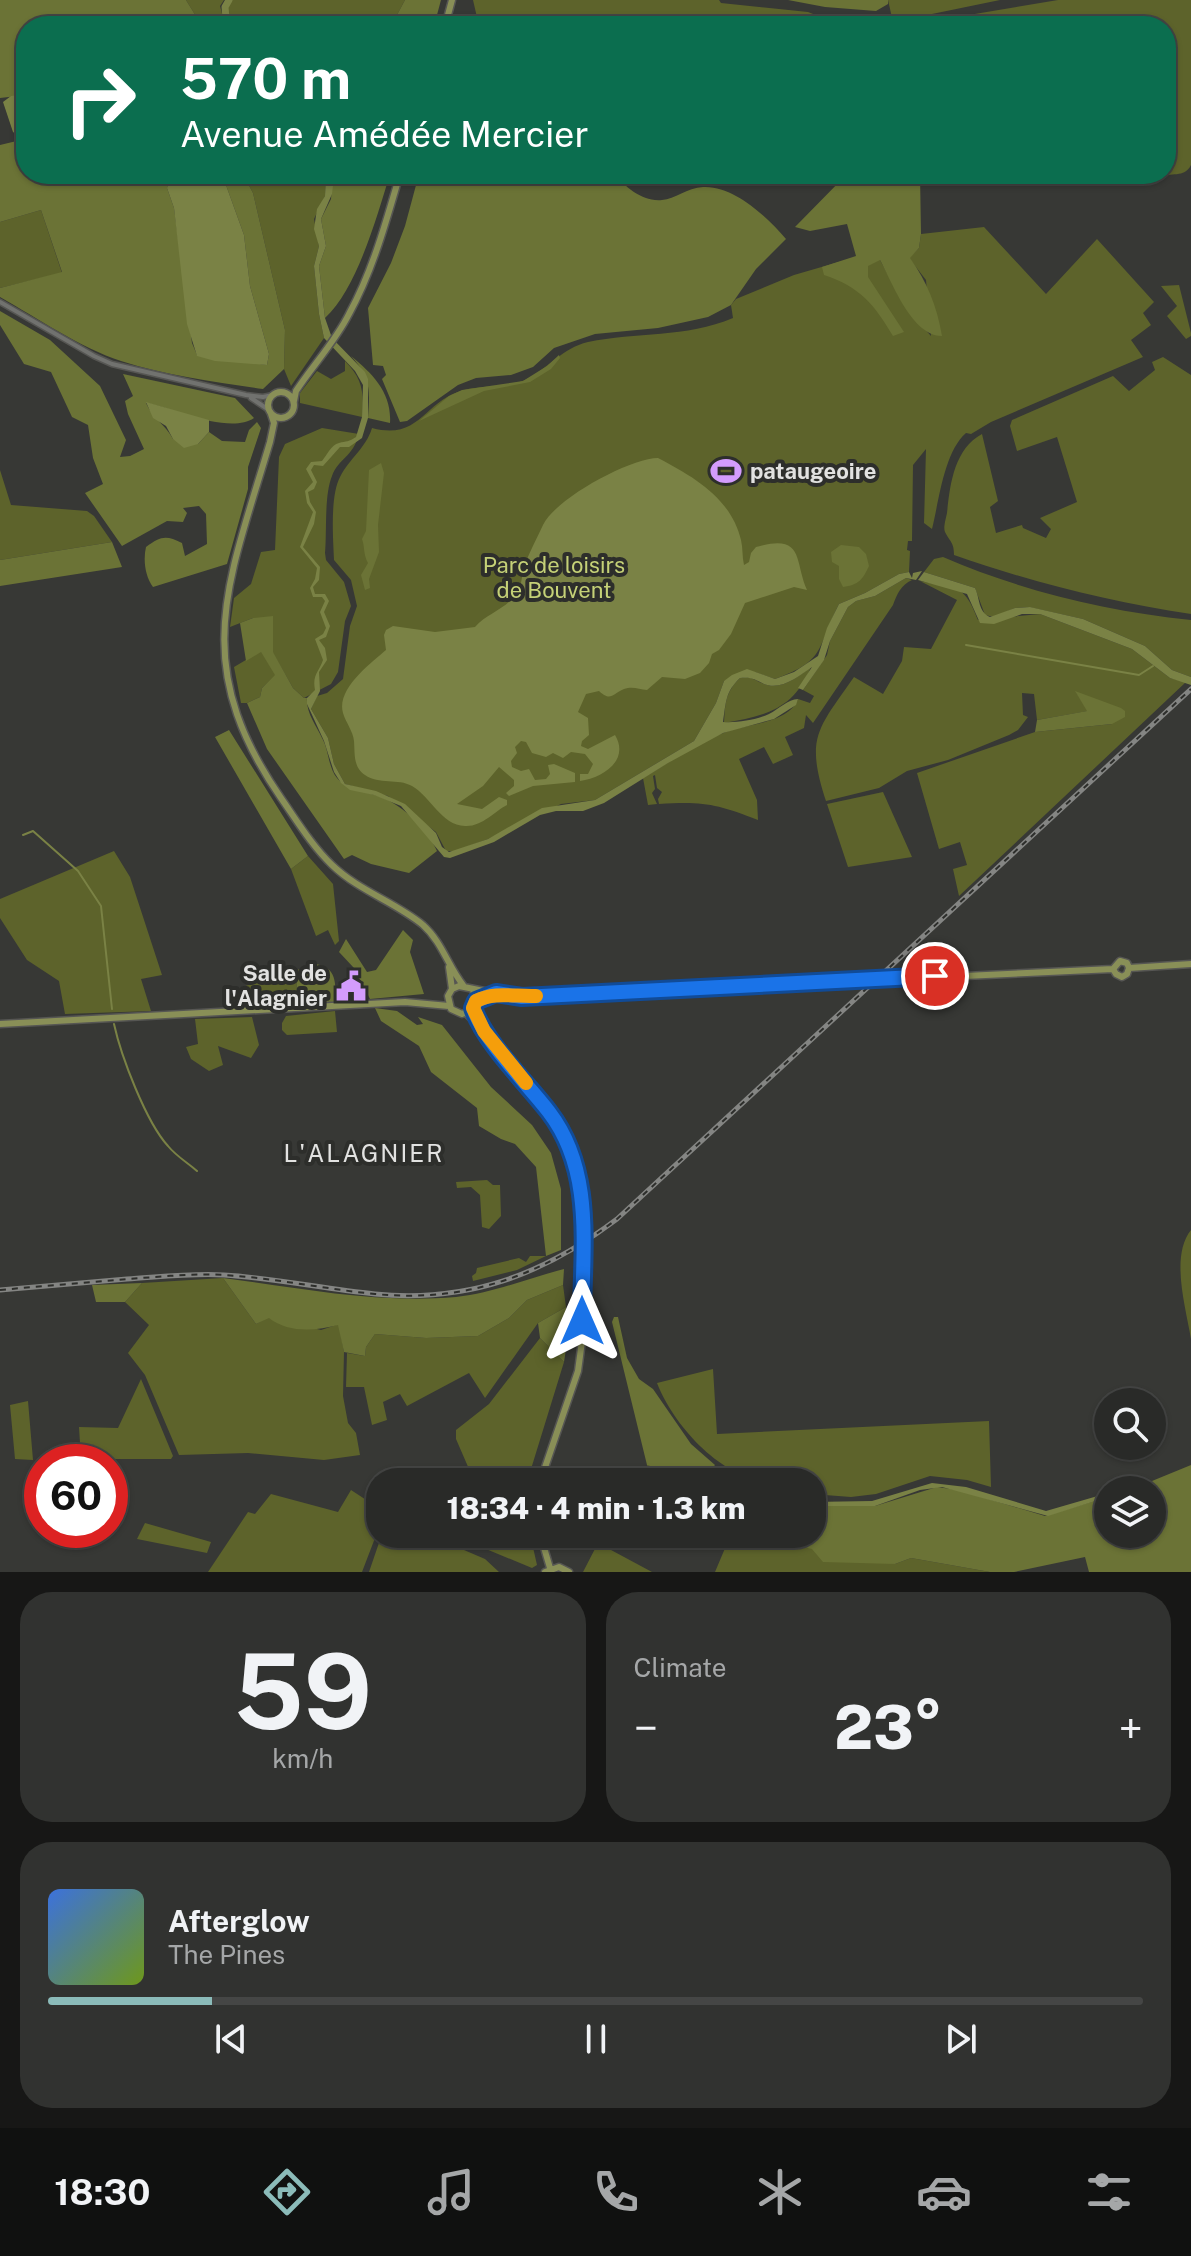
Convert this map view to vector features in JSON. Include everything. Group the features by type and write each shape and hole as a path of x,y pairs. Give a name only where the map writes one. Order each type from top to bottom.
{"main road":[{"path":"270,442 277,427 292,412 301,383 342,327 376,251 397,184"},
{"path":"301,383 273,395 268,402 274,423 231,574 225,607 223,651 229,689 239,723 266,776 319,852 367,891 421,923 435,938 463,985 473,990 522,997 1113,969 1120,961 1127,963 1129,968 1122,977 1113,969"},
{"path":"283,392 294,401"},
{"path":"270,412 278,418 286,418"},
{"path":"447,959 449,1006"},
{"path":"1129,968 1191,964"},
{"path":"422,1002 450,993 463,985"},
{"path":"473,990 484,1031"},
{"path":"0,1024 422,1002 449,1006 458,1013 466,1013 475,1004 496,993"},
{"path":"466,1013 551,1115 569,1146 580,1183 582,1341 578,1371 543,1468"},
{"path":"543,1548 548,1570 559,1567 569,1572"}],"street":[{"path":"0,302 112,364 246,395 273,395"},
{"path":"246,395 270,412"}],"green space":[{"path":"186,0 224,0 220,6 223,16 196,16"},
{"path":"231,0 405,0 396,16 232,16 227,10"},
{"path":"473,0 719,0 721,3 808,12 818,16 477,16"},
{"path":"888,0 1000,0 922,16 892,16"},
{"path":"1058,0 1191,0 1191,165 1185,172 1176,174 1176,16 963,16"},
{"path":"248,184 326,184 325,196 314,219 319,246 314,266 324,338 291,386 284,369 285,330"},
{"path":"41,210 62,273 0,288 0,222"},
{"name":"Parc de loisirs de Bouvent","path":"984,227 1046,294 1097,239 1154,302 1143,313 1151,325 1131,340 1143,357 991,422 971,434 966,433 947,464 932,529 924,523 926,449 913,465 912,541 908,541 907,550 910,551 909,572 839,604 818,651 804,666 775,679 755,672 724,681 716,703 694,741 595,800 561,804 488,839 455,851 446,851 436,832 388,796 345,784 334,764 328,738 311,709 317,696 327,693 343,679 350,626 357,606 351,580 334,560 333,506 340,477 366,442 372,428 388,431 401,429 451,395 471,388 525,380 570,349 588,342 679,332 733,318 731,305 736,299 794,275 856,257 880,260 906,308 931,336 926,280 909,258 919,248 921,234"},
{"path":"1179,285 1191,333 1186,339 1167,316 1177,306 1161,286"},
{"path":"1163,357 1191,375 1191,614 1071,590 954,555 944,526 955,469 959,458 973,441 982,434 998,501 990,507 996,533 1022,525 1046,538 1051,529 1040,518 1077,502 1057,437 1017,451 1010,426 1012,420 1113,376 1129,391 1155,370 1152,362"},
{"path":"345,361 356,374 361,387 362,417 300,403 300,393 317,371 331,379 345,371"},
{"path":"322,428 359,434 353,448 332,476 326,514 326,560 344,582 351,606 345,621 338,672 331,684 304,698 293,688 253,618 230,627 234,598 251,584 261,552 275,550 279,457 285,444"},
{"path":"0,470 11,505 87,511 112,542 0,560"},
{"path":"943,557 1003,580 1064,598 1191,620 1191,677 1172,670 1145,646 1083,619 1029,607 1015,608 994,617 985,615 975,588 924,572 934,559"},
{"path":"906,578 912,580 900,590 813,723 806,715 804,728 785,737 793,755 773,764 764,747 739,759 757,800 758,820 710,805 659,804 662,792 657,788 655,775 652,793 657,804 648,805 643,778 715,736 777,718 793,707 798,699 810,703 814,696 803,690 827,655 830,641 848,607"},
{"path":"920,581 958,590 968,599 978,620 1040,614 1132,649 1170,678 1186,682 959,896 953,869 967,865 960,842 939,849 917,773 1035,732 1112,724 1076,692 1088,711 1037,720 1034,694 1022,693 1023,715 1028,717 1018,730 1009,735 948,760 907,771 879,788 826,801 816,762 816,747 831,709 854,677 883,694 902,661 904,647 931,649 957,600"},
{"path":"261,651 276,675 262,688 260,697 241,703 234,667"},
{"path":"811,667 796,692 777,708 724,723 729,694 740,678 777,686"},
{"path":"883,792 912,857 848,867 827,804"},
{"path":"114,851 130,877 162,975 141,979 151,1011 65,1014 59,981 27,960 0,918 0,899"},
{"path":"308,856 333,884 339,941 335,945 328,930 316,936 291,869"},
{"path":"297,970 296,1004 242,1005 235,995 242,987"},
{"path":"335,1011 337,1032 287,1035 282,1030 286,1016"},
{"path":"252,1017 259,1045 251,1058 218,1046 223,1065 209,1071 191,1059 186,1047 198,1044 195,1019"},
{"path":"487,1180 493,1185 500,1185 501,1216 489,1229 482,1227 480,1195 471,1187 457,1188 456,1182"},
{"path":"1191,1230 1191,1339 1180,1268 1181,1254"},
{"path":"530,1256 546,1256 517,1270 473,1281 472,1276 477,1268 519,1258 526,1262"},
{"path":"223,1278 256,1324 269,1317 321,1330 339,1324 344,1352 343,1396 348,1423 356,1433 360,1455 324,1460 248,1453 179,1455 145,1375 128,1353 149,1325 125,1302 142,1283"},
{"path":"563,1285 566,1307 538,1323 485,1398 469,1373 407,1406 400,1394 383,1402 387,1420 372,1425 364,1387 346,1387 347,1353 365,1356 366,1347 375,1334 426,1338 478,1336 509,1318 527,1300"},
{"path":"540,1338 564,1362 531,1468 469,1468 456,1439 456,1430 489,1404"},
{"path":"713,1369 717,1434 989,1421 991,1487 967,1480 930,1476 876,1494 851,1497 826,1495 826,1468 730,1468 716,1460 687,1432 657,1383"},
{"path":"141,1379 173,1456 171,1459 128,1459 128,1444 80,1444 79,1427 118,1428"},
{"path":"28,1401 32,1444 24,1444 24,1460 15,1459 10,1405"},
{"path":"351,1490 366,1500 366,1548 371,1548 362,1572 208,1572 248,1512 255,1514 271,1494 338,1512"},
{"path":"145,1523 211,1542 207,1553 137,1539"},
{"path":"377,1548 459,1548 485,1559 499,1572 369,1572"},
{"path":"484,1548 533,1548 537,1565 532,1568"},
{"path":"595,1548 607,1548 652,1572 583,1572"},
{"path":"725,1548 811,1548 895,1564 911,1558 990,1572 715,1572"}],"shaded area":[{"path":"0,0 186,0 196,16 16,16 16,96 0,98"},
{"path":"405,0 441,0 437,16 396,16"},
{"path":"788,0 888,0 888,4 876,11"},
{"path":"16,95 16,134 3,102"},
{"path":"16,141 16,184 168,184 192,343 197,355 267,365 269,354 250,286 244,235 226,184 248,184 285,330 284,369 263,389 156,371 90,348 0,297 0,288 62,272 41,210 0,222 0,145"},
{"path":"168,184 226,184 244,235 250,286 269,354 267,365 215,361 197,356 187,324 174,208"},
{"path":"326,184 333,184 321,219 326,246 319,266 325,318 332,338 365,372 368,379 368,418 362,438 349,447 340,447 323,466 314,465 311,470 317,482 314,489 308,492 316,512 303,547 320,567 319,580 313,587 315,594 325,594 329,601 324,612 330,626 326,637 319,640 325,648 327,660 319,672 320,691 311,709 328,738 334,764 345,784 376,791 405,804 436,833 442,847 449,852 488,839 542,808 595,800 694,741 716,703 724,681 732,675 747,669 775,679 794,672 818,656 839,604 899,574 909,572 912,578 913,573 922,571 916,580 906,578 848,607 824,660 803,690 798,688 812,667 790,682 777,686 750,678 740,678 735,683 729,693 723,722 758,718 798,699 796,705 774,719 723,733 604,803 583,811 556,811 540,815 494,842 450,858 444,857 401,806 374,795 350,790 341,783 307,704 307,698 315,690 315,677 323,660 315,639 326,628 320,612 325,601 322,597 313,597 310,588 317,568 300,547 313,512 307,503 305,491 313,482 306,469 311,462 322,461 336,444 356,437 362,417 363,385 355,371 324,338 319,314 314,266 319,246 314,229 317,209 325,196"},
{"path":"332,184 387,184 356,271 325,318 319,266 326,246 321,219 331,199"},
{"path":"416,184 624,184 635,193 655,200 703,187 727,191 749,204 786,239 756,269 731,305 708,317 658,328 595,334 554,348 533,367 511,375 476,378 458,385 407,421 400,422 382,379 386,375 383,366 373,365 368,308 391,263"},
{"path":"837,184 920,184 921,234 919,248 910,258 930,295 942,336 921,328 897,295 880,260 868,266 868,277 904,332 893,336 865,298 847,285 824,275 822,267 856,256 847,224 810,231 795,227"},
{"path":"0,311 50,340 100,386 126,440 120,457 144,449 128,414 125,401 133,396 123,374 235,398 254,418 231,424 216,422 146,403 173,439 198,444 209,432 222,441 245,442 249,430 257,422 261,428 248,467 248,489 227,564 153,587 145,568 146,547 160,539 172,539 182,543 185,556 207,544 206,514 199,506 183,508 187,513 183,522 167,521 122,546 85,493 103,484 93,458 88,425 72,417 51,372 24,364 0,325"},
{"path":"559,355 551,369 530,382 484,391 419,421 449,396 462,390 523,381"},
{"path":"351,356 380,385 388,402 390,423 368,418 368,384"},
{"path":"146,402 209,420 209,432 198,444 184,448 173,439 166,426 153,418"},
{"path":"658,458 709,490 729,512 742,543 744,565 749,562 756,547 783,544 795,552 807,590 794,587 745,603 731,634 712,654 700,673 685,679 662,677 647,690 627,688 609,697 599,691 586,694 578,712 588,718 589,735 581,746 588,749 615,735 619,744 617,760 597,776 580,781 580,774 588,774 593,764 585,754 571,752 563,758 553,753 546,757 532,753 526,742 521,741 515,747 517,753 511,761 512,767 521,771 529,769 535,780 546,779 550,774 548,765 554,764 575,773 575,782 533,786 509,796 506,793 514,786 514,780 499,767 483,786 457,804 482,809 499,797 507,800 507,805 483,821 465,826 449,821 412,786 376,780 361,772 342,704 356,677 386,650 386,630 393,626 435,632 475,627 517,593 525,564 550,515 577,492 612,472"},
{"path":"381,463 384,473 378,525 379,552 369,579 370,588 365,590 361,575 368,563 362,539 366,531 369,470"},
{"path":"112,542 122,567 0,586 0,560"},
{"path":"841,545 859,547 866,554 869,566 860,581 843,587 839,579 839,566 832,562 831,552"},
{"path":"924,572 975,588 981,608 990,617 1015,608 1030,607 1083,619 1145,646 1172,670 1191,677 1191,685 1170,678 1132,649 1040,614 1022,614 994,624 980,623 967,594 918,580"},
{"path":"273,616 273,652 293,688 307,698 310,714 337,778 350,788 394,803 412,817 437,851 409,873 371,864 352,855 344,859 267,749 247,703 260,697 262,688 275,675 261,652 246,661 240,623"},
{"path":"1075,691 1121,708 1125,711 1125,717 1112,724 1035,732 1037,720 1087,711"},
{"path":"229,730 308,856 291,869 215,737"},
{"path":"403,930 413,940 410,952 424,994 370,999 354,968 339,952 346,939 367,972 376,970"},
{"path":"315,964 328,969 334,978 336,1003 296,1004 297,970"},
{"path":"375,1008 397,1011 417,1025 423,1024 418,1017 442,1025 491,1087 532,1125 551,1153 561,1189 561,1250 546,1256 536,1167 515,1144 479,1126 477,1108 431,1072 419,1046 381,1021"},
{"path":"564,1269 563,1285 527,1300 509,1318 478,1336 426,1338 375,1334 366,1347 365,1356 344,1352 338,1325 302,1329 276,1323 269,1318 256,1324 223,1278 339,1294 427,1299 484,1292"},
{"path":"142,1283 125,1302 96,1302 92,1285"},
{"path":"566,1307 564,1362 540,1338 538,1323"},
{"path":"614,1317 618,1317 627,1358 639,1379 653,1389 691,1444 715,1465 712,1468 658,1468 647,1465 612,1322"},
{"path":"1191,1465 1191,1572 1089,1572 1085,1557 1014,1572 990,1572 911,1558 895,1564 823,1562 808,1548 826,1548 826,1506 875,1506 937,1487 958,1490 1045,1516 1094,1501 1094,1548 1166,1548 1164,1476"},
{"path":"932,1483 966,1487 1046,1511 1094,1497 1094,1501 1048,1516 942,1487 920,1490 875,1506 826,1506 826,1502 872,1501"}],"waterway":[{"path":"226,16 225,7 229,0"},
{"path":"966,645 1139,675 1153,666"},
{"path":"23,835 33,831 78,871 101,906 112,1009"},
{"path":"114,1024 128,1070 151,1121 171,1150 197,1171"}],"railway":[{"path":"0,1290 163,1276 212,1275 409,1296 473,1289 503,1281 561,1256 617,1219 1191,689"}],"slow traffic":[{"path":"526,1083 484,1031 473,1008 476,1001 496,993 508,997 536,996"}],"place":[{"name":"pataugeoire","path":"726,471"},
{"name":"Salle de l'Alagnier","path":"351,986"}],"district":[{"name":"L'ALAGNIER","path":"364,1154"}],"route":[{"path":"582,1321 583,1206 574,1158 551,1115 484,1031 473,1008 476,1001 496,993 522,997 935,976"}]}
